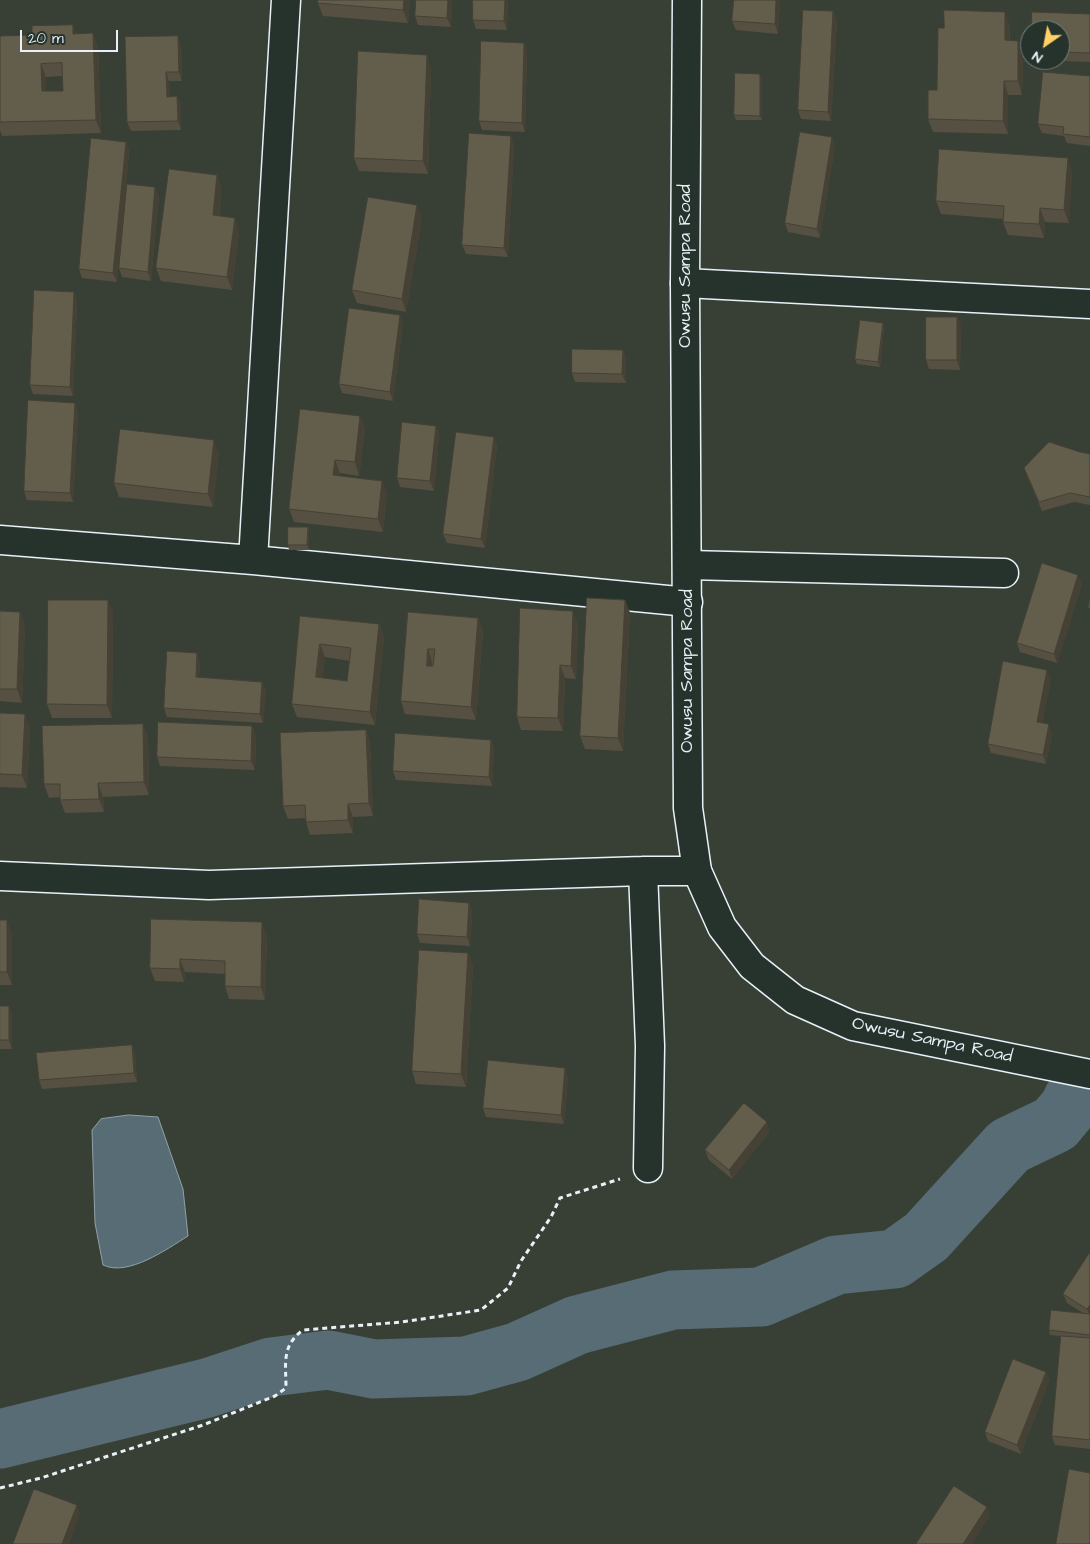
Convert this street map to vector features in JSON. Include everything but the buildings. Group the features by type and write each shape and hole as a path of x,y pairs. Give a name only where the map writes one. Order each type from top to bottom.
{"street":[{"path":"253,560 286,0"},
{"name":"Owusu Sampa Road","path":"687,0 685,283 688,808 698,871 722,927 752,966 795,1000 853,1026 1090,1074"},
{"path":"685,283 1090,304"},
{"path":"0,540 253,560 688,602"},
{"path":"688,565 1004,573"},
{"path":"0,876 210,886 643,871 698,871"},
{"path":"643,871 650,1046 648,1168"}],"path":[{"path":"0,1488 41,1478 203,1425 275,1396 286,1388 286,1353 294,1337 302,1330 402,1322 481,1310 508,1288 522,1261 551,1217 560,1198 610,1183 648,1168"}],"water":[{"path":"129,1115 158,1117 183,1189 188,1236 147,1260 135,1265 113,1268 103,1265 95,1223 92,1130 101,1119"}],"waterway":[{"path":"0,1439 207,1388 271,1367 328,1360 374,1369 466,1366 517,1352 577,1325 673,1300 761,1297 836,1265 895,1259 926,1237 1009,1146 1055,1124 1070,1106 1072,1100"}]}
